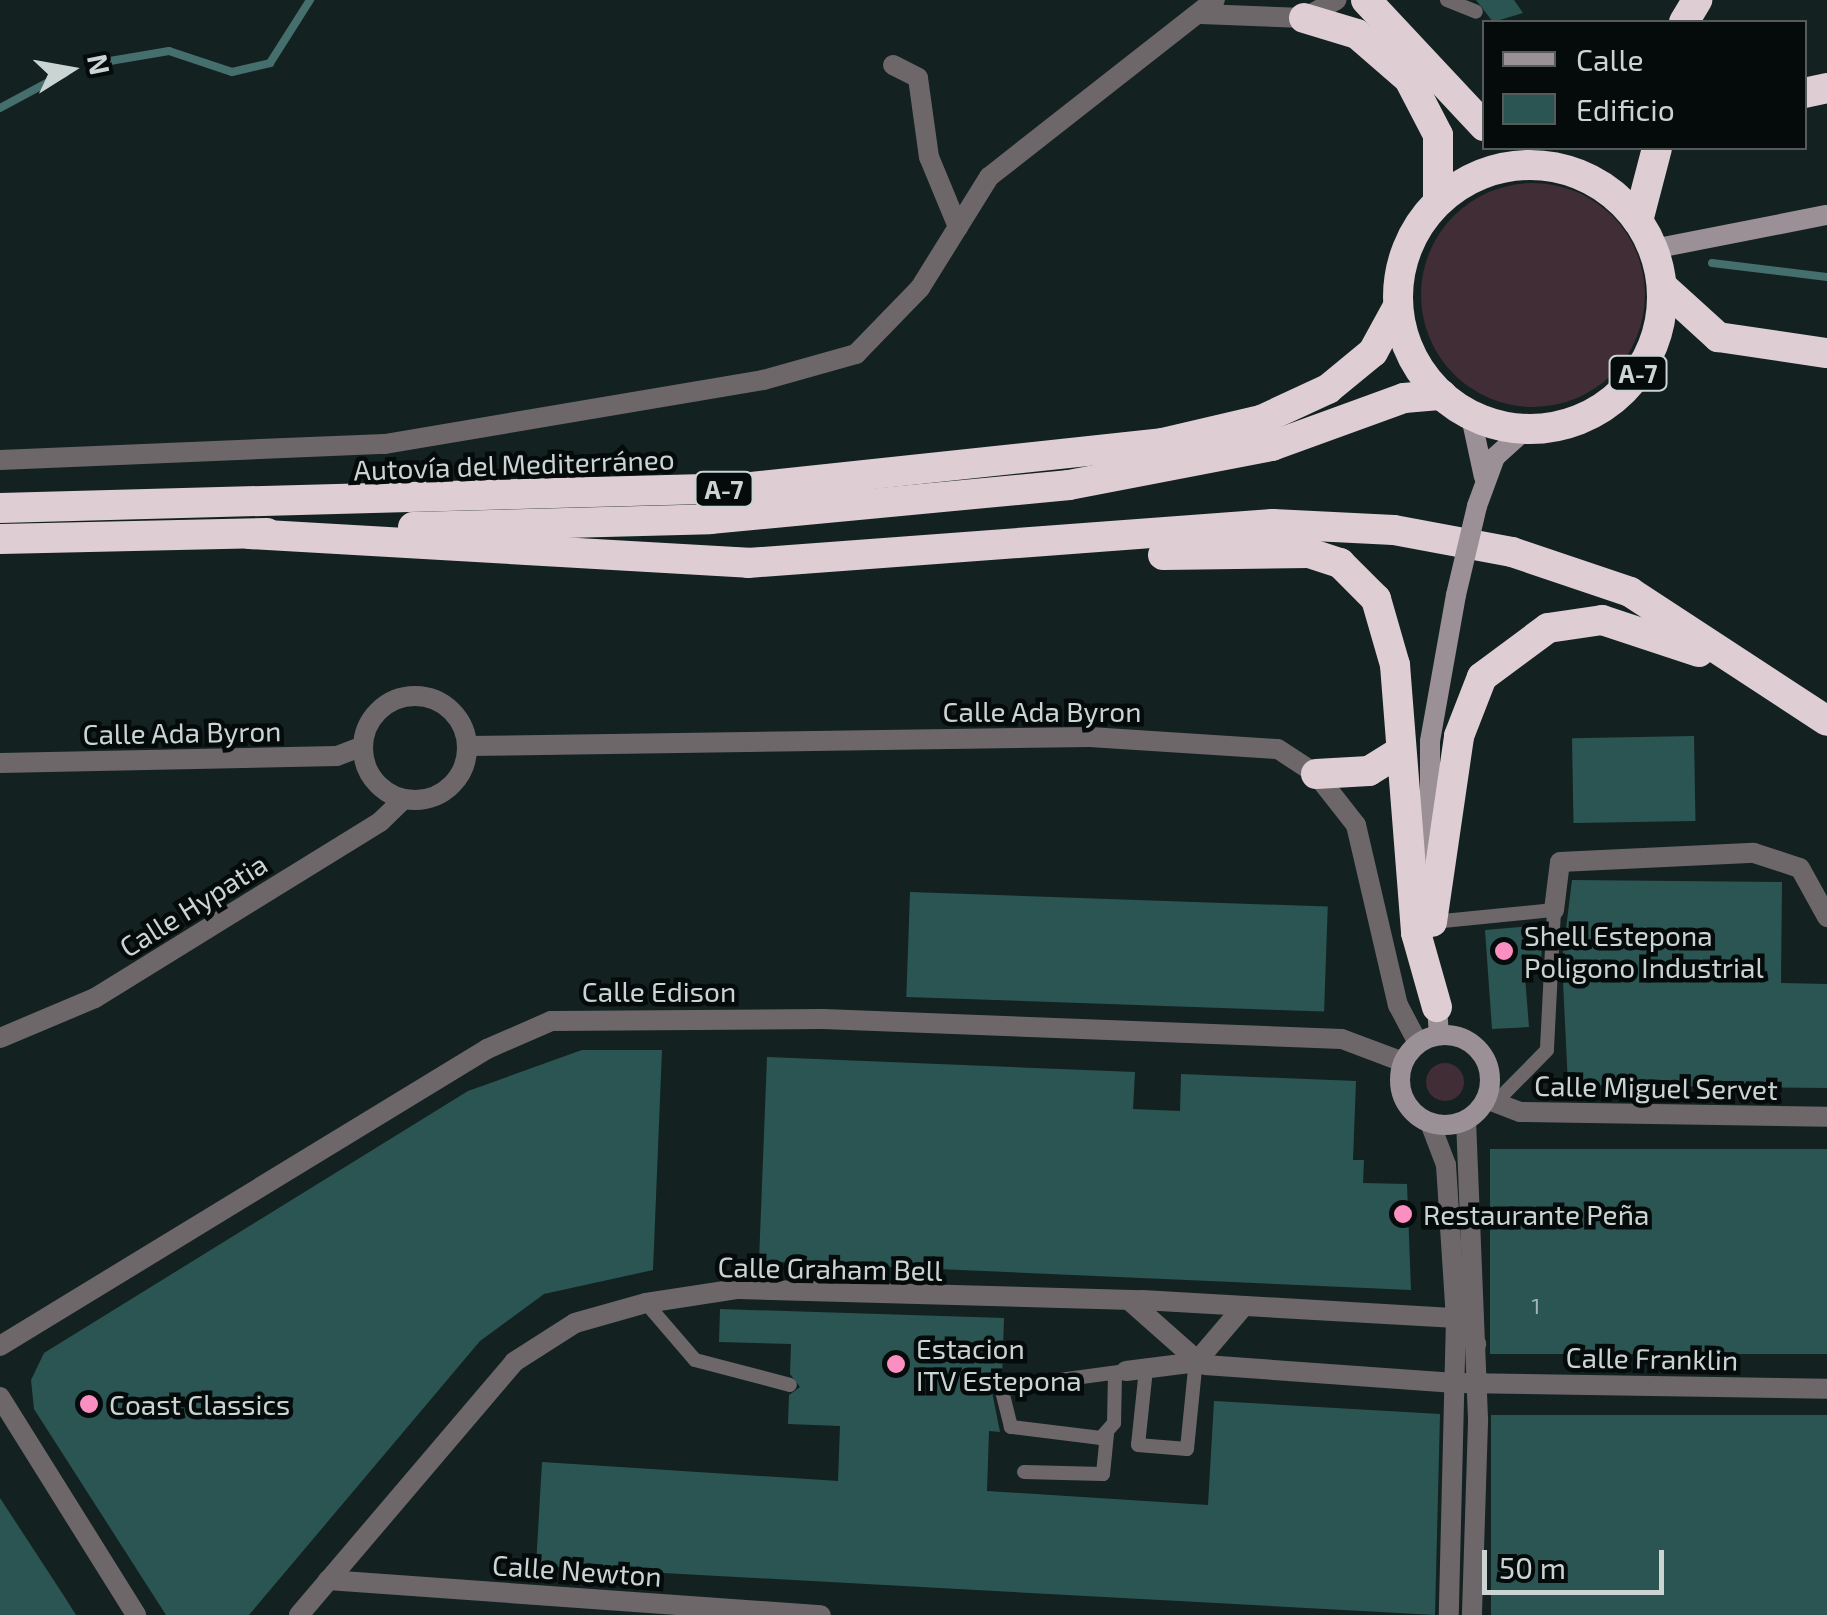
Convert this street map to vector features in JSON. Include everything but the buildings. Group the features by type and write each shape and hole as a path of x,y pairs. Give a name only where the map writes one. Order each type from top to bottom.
{"highway":[{"path":"1366,0 1482,124"},
{"path":"1304,18 1357,34 1409,79 1438,135 1438,200"},
{"path":"1638,220 1656,150"},
{"name":"A-7","path":"1397,308 1411,240 1438,200 1471,178 1539,156 1596,182 1638,220 1653,250 1662,286 1655,339 1636,376 1606,406 1526,430"},
{"path":"1662,286 1718,337 1827,353"},
{"path":"1397,308 1420,369 1442,395 1470,416 1526,430"},
{"name":"Autovía del Mediterráneo","path":"0,508 742,488 1162,443 1261,420 1328,389 1372,352 1397,308"},
{"name":"A-7","path":"0,539 710,519 990,494 1204,462 1404,398 1442,395"},
{"path":"921,555 1273,524 1394,530 1512,552 1630,592 1777,680 1827,721"},
{"name":"A-7","path":"249,534 636,561 921,555"},
{"path":"921,555 1052,561 1272,548 1340,563 1376,599 1388,630 1416,933 1438,1021"},
{"path":"1432,922 1465,706 1512,649 1548,628 1602,620 1777,680"},
{"path":"1316,774 1369,771 1400,752"}],"street":[{"path":"1252,0 1270,14"},
{"path":"0,460 385,444 819,367 876,338 958,227 989,177 1045,127 1208,7 1304,18 1336,0"},
{"path":"893,65 918,78 929,157 958,227"},
{"path":"1653,250 1827,215"},
{"path":"1470,416 1484,477 1456,595 1430,741 1432,922 1438,1021 1402,1062 1406,1105 1430,1123 1446,1166 1456,1318 1468,1383 1477,1504 1472,1615"},
{"path":"1484,477 1526,430"},
{"path":"423,696 454,713 466,746 448,788 404,798 374,780 362,746 389,702 423,696"},
{"name":"Calle Ada Byron","path":"466,746 1235,739 1278,749 1316,774 1356,825 1373,870 1398,1005 1418,1043"},
{"name":"Calle Ada Byron","path":"0,762 337,756 362,746"},
{"name":"Calle Hypatia","path":"0,1038 96,998 380,822 404,798"},
{"path":"1554,910 1560,862 1754,852 1800,868 1827,916"},
{"name":"Calle Edison","path":"0,1346 487,1049 551,1021 823,1019 1342,1039 1402,1062"},
{"path":"1430,1123 1466,1120 1490,1101 1490,1072 1477,1048 1438,1021"},
{"name":"Calle Miguel Servet","path":"1490,1101 1520,1112 1827,1117"},
{"path":"1449,1615 1468,1383 1476,1344 1466,1120"},
{"name":"Calle Graham Bell","path":"299,1615 514,1362 575,1324 646,1303 738,1289 1244,1306 1456,1318"},
{"path":"1130,1302 1197,1361"},
{"path":"1197,1361 1244,1306"},
{"path":"1456,1318 1476,1344"},
{"path":"1129,1371 1197,1361 1232,1370 1468,1383"},
{"name":"Calle Franklin","path":"1468,1383 1827,1389"},
{"path":"0,1397 136,1615"},
{"path":"1460,1615 1464,1540 1477,1504"},
{"name":"Calle Newton","path":"328,1580 821,1615"}],"lane":[{"path":"1447,0 1476,12"},
{"path":"1432,922 1554,910 1547,1050 1490,1101"},
{"path":"646,1303 695,1360 790,1385"},
{"path":"1129,1371 1138,1445 1188,1450 1197,1361"},
{"path":"1107,1434 1018,1434 1002,1390 1129,1371"},
{"path":"1024,1472 1103,1474 1107,1434 1129,1371"}],"shaded area":[{"path":"1533,183 1576,191 1613,215 1637,252 1645,295 1637,338 1613,375 1576,399 1533,407 1490,399 1453,375 1429,338 1421,295 1429,252 1453,215 1490,191"},
{"path":"1445,1063 1458,1069 1464,1082 1458,1095 1445,1101 1432,1095 1426,1082 1432,1069"}],"waterway":[{"path":"92,64 169,51 232,72 270,63 310,0"},
{"path":"0,108 65,73"},
{"path":"1712,263 1827,277"}],"place":[{"name":"Shell Estepona Poligono Industrial","path":"1504,951"},
{"name":"Restaurante Peña","path":"1403,1214"},
{"name":"Estacion ITV Estepona","path":"896,1364"},
{"name":"Coast Classics","path":"89,1404"}]}
